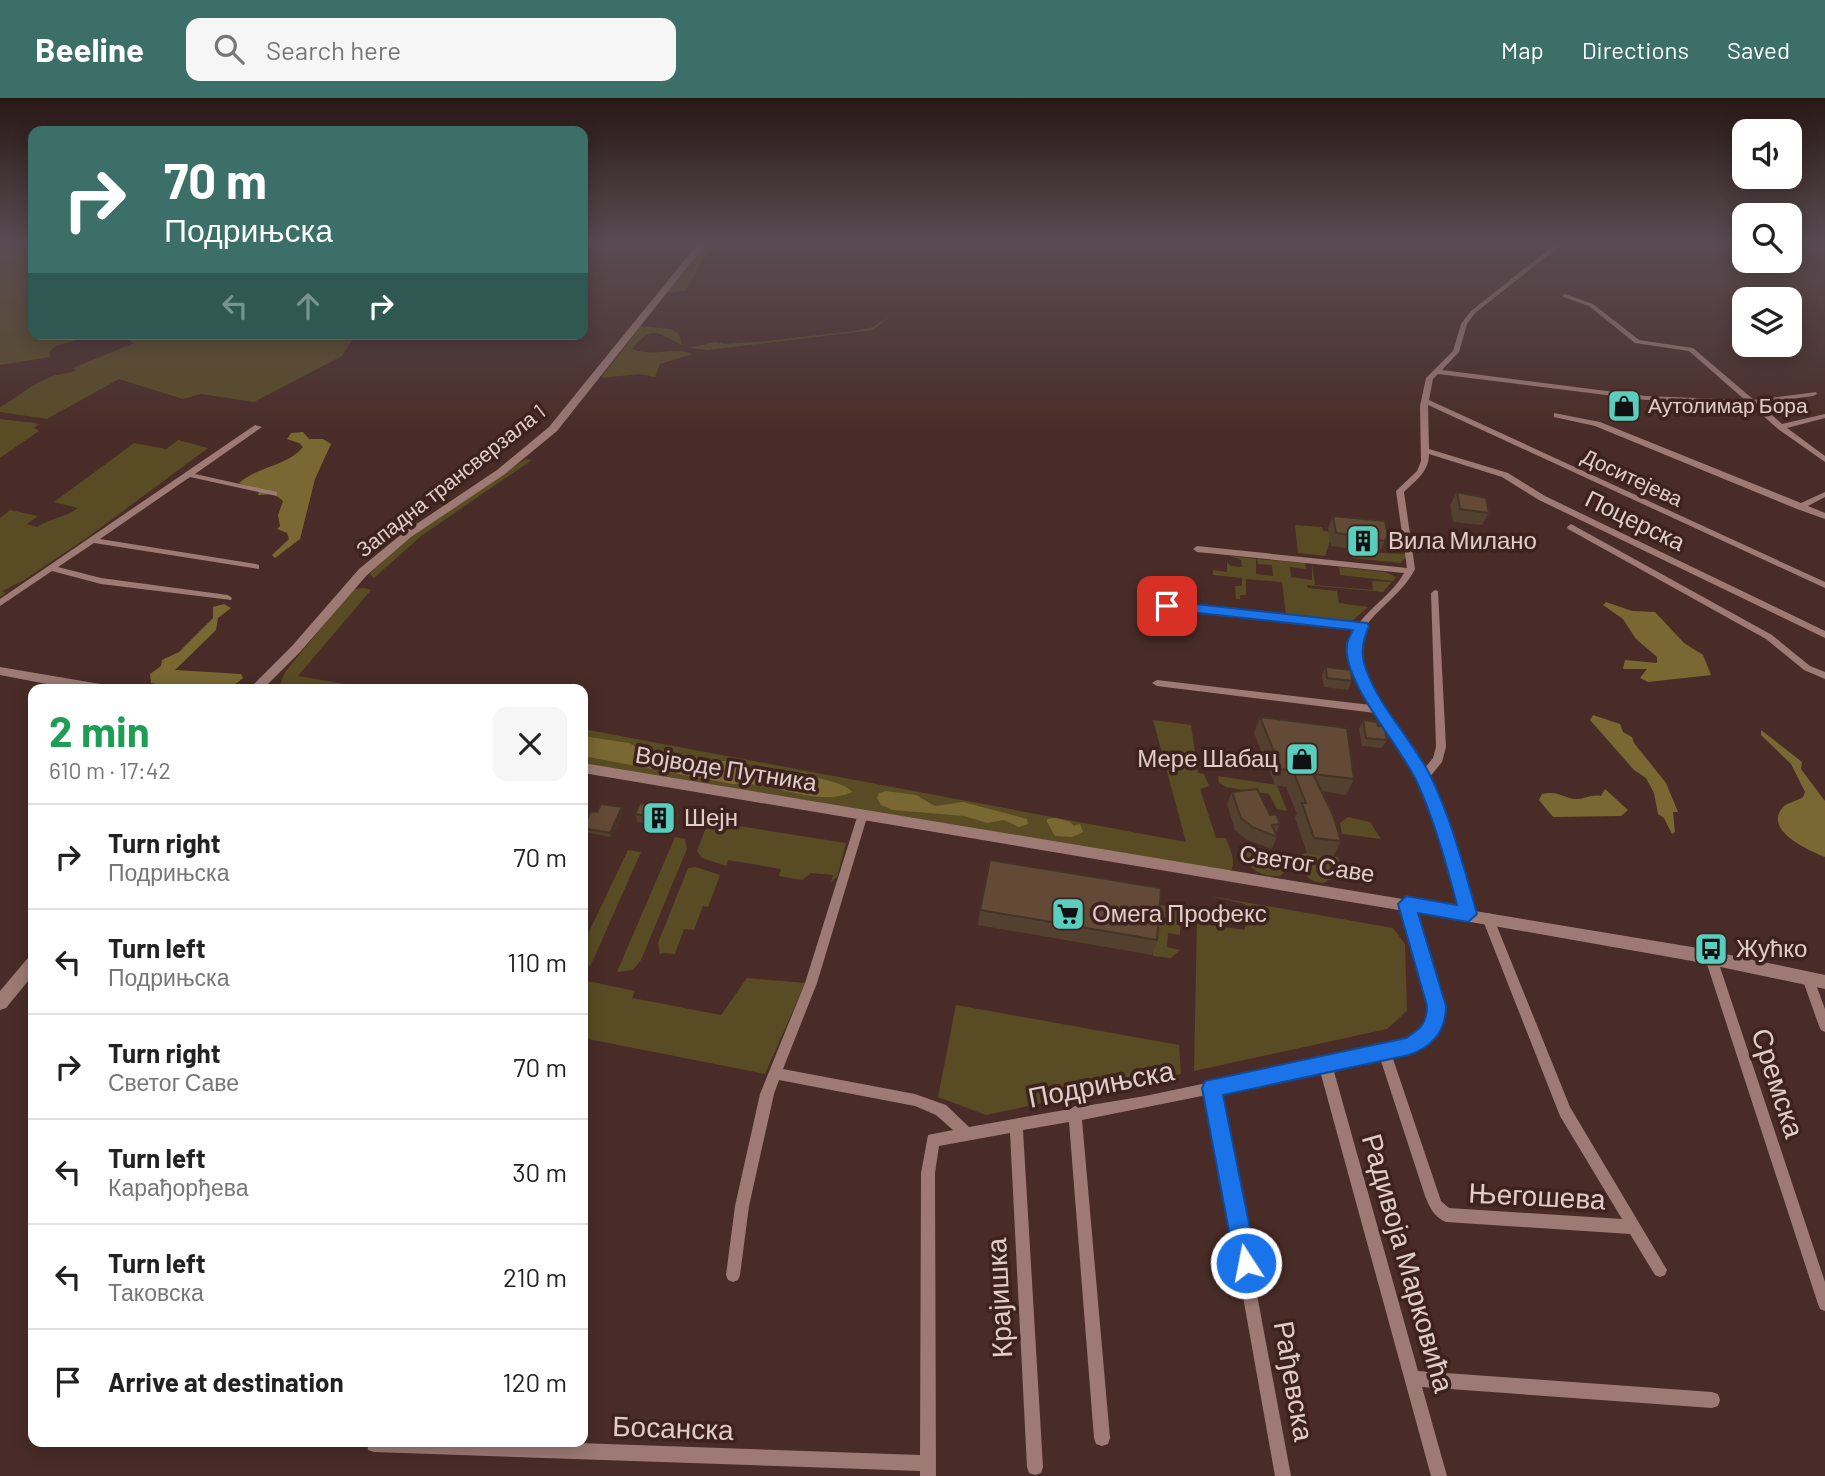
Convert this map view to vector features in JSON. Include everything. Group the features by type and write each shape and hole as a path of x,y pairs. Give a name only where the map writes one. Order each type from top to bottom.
{"main road":[{"name":"Западна трансверзала 1","path":"260,684 296,649 342,594 387,552 501,472 554,429 653,305"},
{"name":"Западна трансверзала 1","path":"273,684 296,649"},
{"path":"0,671 73,684"},
{"name":"Војводе Путника","path":"588,769 863,814"},
{"name":"Светог Саве","path":"863,814 1468,914 1711,958 1825,982"},
{"path":"0,1003 28,970"}],"street":[{"path":"1468,914 1447,834 1423,777 1380,710 1354,656 1354,645 1362,626 1410,570 1412,563 1400,491 1421,472 1426,451 1425,401 1430,378 1456,352 1464,324 1481,305"},
{"path":"1593,305 1637,342 1692,349 1781,427 1825,460"},
{"path":"1437,372 1646,398 1752,402 1813,394"},
{"name":"Доситејева","path":"1425,401 1825,585"},
{"path":"1557,415 1597,424 1825,516"},
{"path":"1781,427 1825,416"},
{"path":"0,603 258,427"},
{"name":"Поцерска","path":"1426,451 1516,480 1542,498 1825,635"},
{"path":"190,475 274,494"},
{"path":"1801,507 1825,494"},
{"path":"1571,527 1769,637 1807,668 1825,676"},
{"path":"92,540 256,567"},
{"path":"1197,549 1410,570"},
{"path":"50,568 101,581 228,598"},
{"path":"1423,777 1438,759 1441,747 1435,593"},
{"path":"1167,606 1362,626"},
{"path":"1157,683 1380,710"},
{"path":"733,1275 742,1206 757,1134 774,1073 811,983 863,814"},
{"name":"Подрињска","path":"928,1470 928,1173 933,1140 1212,1088 1409,1046 1427,1035 1436,1020 1436,1006 1406,904"},
{"name":"Његошева","path":"1488,918 1565,1111 1660,1270"},
{"name":"Сремска","path":"1711,958 1825,1304"},
{"path":"1808,978 1825,1026"},
{"name":"Његошева","path":"1384,1051 1432,1196 1441,1212 1446,1215 1633,1227"},
{"name":"Радивоја Марковића","path":"1325,1064 1415,1379 1439,1476"},
{"path":"774,1073 915,1100 941,1110 966,1133"},
{"name":"Рађевска","path":"1212,1088 1283,1476"},
{"path":"1075,1112 1102,1438"},
{"name":"Крајишка","path":"1016,1125 1035,1467"},
{"path":"1415,1379 1712,1399"},
{"name":"Босанска","path":"438,1447 928,1470"}],"shaded area":[{"path":"0,305 28,305 28,340 76,340 56,346 50,351 50,357 0,365"},
{"path":"890,316 873,330 708,350 689,348 715,342 725,344 767,341 854,331 873,327"},
{"path":"641,326 671,329 679,334 682,345 651,333 632,349 693,354 660,364 655,377 639,374 601,378"},
{"path":"129,340 352,340 342,356 254,402 201,394 183,399 119,379 47,419 0,412 0,407 40,382 77,370 73,368 134,343"},
{"path":"0,419 39,424 34,428 39,431 0,458"},
{"path":"303,432 309,439 323,439 331,444 315,479 300,539 275,558 272,555 289,539 287,533 277,529 280,526 278,515 283,501 274,494 258,495 259,491 239,483 297,453 303,447 287,439 291,433"},
{"path":"178,440 208,448 88,537 24,580 2,591 6,593 0,597 0,518 10,510 38,516 27,524 37,527 68,514 78,508 54,502 134,443 166,449"},
{"path":"526,459 532,460 421,536 374,578 369,574 407,539"},
{"path":"1295,525 1322,527 1323,531 1329,532 1330,541 1325,556 1298,553"},
{"path":"1351,548 1362,552 1405,554 1406,557 1401,563 1353,558"},
{"path":"1230,556 1256,559 1256,574 1273,576 1272,565 1258,564 1257,559 1305,563 1306,569 1290,567 1291,577 1312,580 1312,564 1315,585 1373,590 1372,581 1392,582 1383,592 1307,585 1308,588 1337,591 1339,603 1368,607 1352,621 1286,615 1282,582 1246,579 1246,595 1240,595 1240,599 1236,599 1235,586 1242,586 1242,578 1213,575 1213,570 1227,572 1227,562 1231,566 1242,567 1241,560"},
{"path":"1339,567 1385,572 1396,577 1393,581 1340,575"},
{"path":"353,589 371,590 298,676 345,684 280,684 285,672"},
{"path":"1606,602 1632,611 1655,612 1684,643 1703,655 1711,675 1648,682 1640,678 1647,669 1623,669 1625,660 1657,663 1657,657 1636,639 1623,619 1603,605"},
{"path":"224,604 231,608 218,618 216,630 175,670 241,674 243,678 235,684 151,683 150,674 161,666 162,660 179,652 213,618 213,607"},
{"path":"1593,715 1620,724 1623,732 1632,737 1666,783 1678,812 1673,812 1675,832 1672,834 1664,818 1658,814 1654,793 1646,778 1634,770 1590,720"},
{"path":"1153,720 1191,725 1198,773 1204,774 1209,786 1200,789 1216,838 1226,838 1231,851 1233,864 1230,873 588,767 588,730 1186,842"},
{"path":"1761,730 1802,762 1801,769 1825,801 1825,857 1783,832 1778,816 1783,807 1803,797 1805,792 1791,764 1761,735"},
{"path":"588,737 629,743 641,750 661,750 682,757 733,762 750,769 762,767 787,775 804,772 844,786 852,792 838,796 808,796 762,786 732,784 588,757"},
{"path":"1218,776 1277,785 1287,811 1277,809 1269,794 1226,787 1219,783"},
{"path":"1605,789 1628,810 1621,816 1553,817 1539,800 1542,794 1548,793 1573,799 1601,796"},
{"path":"886,791 916,795 935,806 963,802 1027,819 1028,824 1019,827 1004,820 987,823 964,816 893,810 881,805 877,798 879,793"},
{"path":"1348,817 1370,822 1381,839 1342,834 1340,823"},
{"path":"1056,818 1074,826 1080,824 1083,832 1072,837 1055,836 1047,819"},
{"path":"720,823 846,843 837,877 831,882 833,875 811,873 802,880 779,876 781,869 728,860 726,866 702,858 697,851 707,825 719,827"},
{"path":"675,837 685,839 687,849 641,960 633,970 617,972"},
{"path":"628,850 641,852 590,967 588,934"},
{"path":"1241,851 1285,859 1287,869 1280,876 1261,874 1252,868"},
{"path":"1307,853 1338,857 1343,869 1337,876 1323,883 1312,880 1302,870 1295,856"},
{"path":"696,867 720,875 708,907 703,906 694,930 684,929 675,954 660,955 658,943 688,868"},
{"path":"1209,896 1393,928 1405,944 1407,1011 1387,1029 1194,1071 1197,919 1206,917 1209,925 1245,930 1245,904"},
{"path":"1170,903 1177,903 1181,907 1180,935 1168,933 1167,947 1180,950 1171,958 1153,956 1156,904 1170,907"},
{"path":"747,978 805,983 765,1074 588,1039 588,981 635,991 632,998 721,1015"},
{"path":"956,1005 1179,1045 1181,1074 986,1115 938,1097"}],"building":[{"path":"1457,492 1486,498 1489,513 1460,509"},
{"path":"1333,516 1385,521 1388,535 1385,541 1336,533"},
{"path":"1326,667 1351,670 1352,681 1327,678"},
{"path":"1260,717 1347,728 1354,779 1313,774 1333,815 1341,841 1314,838 1302,803 1306,803 1293,771 1281,769"},
{"path":"1363,720 1384,726 1387,740 1366,738"},
{"path":"1257,789 1270,815 1276,814 1280,824 1272,825 1277,837 1252,827 1241,818 1232,792"},
{"path":"640,803 677,809 672,820 635,814"},
{"path":"601,804 622,807 610,833 588,829 591,811 597,812"},
{"name":"Омега Профекс","path":"990,860 1161,888 1157,940 980,910"}],"place":[{"name":"Аутолимар Бора","path":"1624,406"},
{"name":"Вила Милано","path":"1363,541"},
{"name":"Мере Шабац","path":"1302,759"},
{"name":"Шејн","path":"659,818"},
{"name":"Омега Профекс","path":"1068,914"},
{"name":"Жућко","path":"1711,949"}],"route":[{"path":"1167,606 1362,626 1354,645 1359,671 1368,692 1423,777 1434,800 1447,834 1468,914 1406,904 1436,1006 1436,1020 1427,1035 1409,1046 1212,1088 1246,1263"}]}
